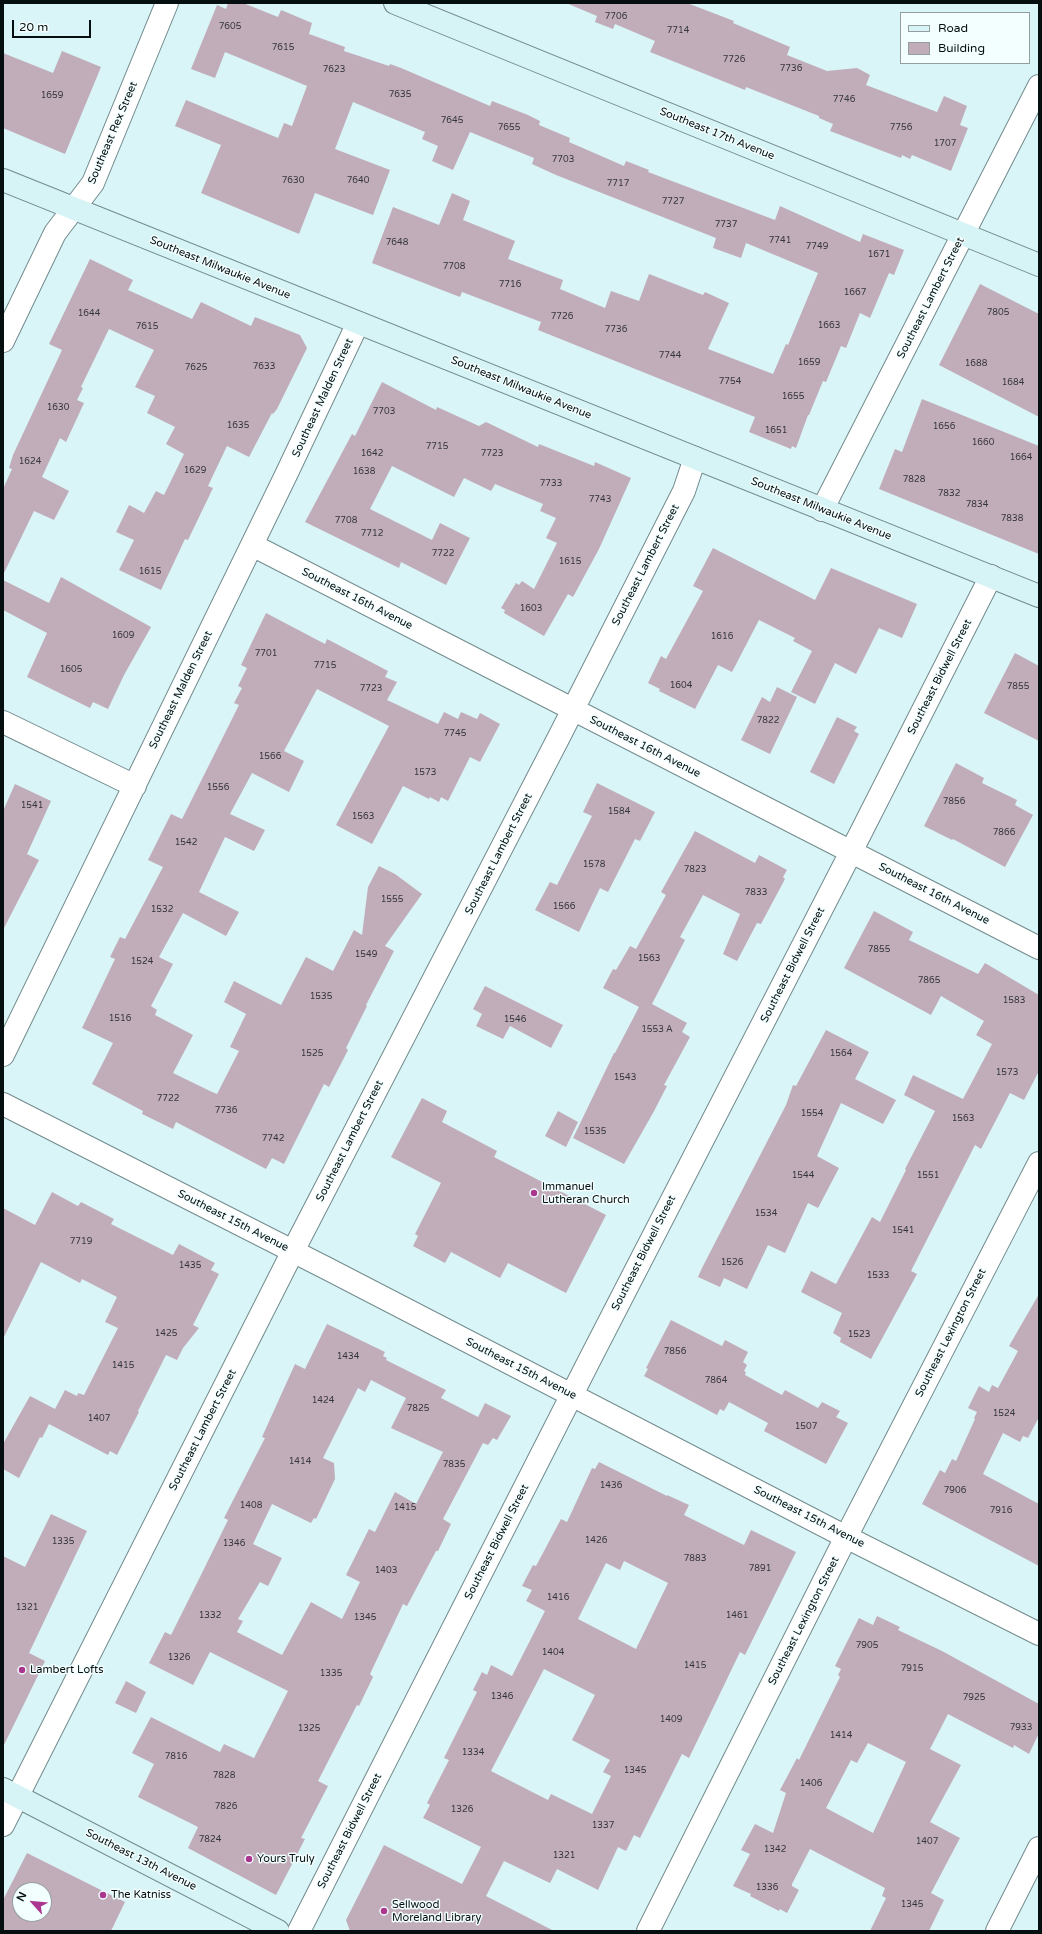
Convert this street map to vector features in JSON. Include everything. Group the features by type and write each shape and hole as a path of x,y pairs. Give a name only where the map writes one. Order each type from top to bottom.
{"main road":[{"name":"Southeast 17th Avenue","path":"395,3 1039,265"},
{"name":"Southeast Milwaukie Avenue","path":"3,180 358,324 1039,596"},
{"name":"Southeast 13th Avenue","path":"10,1793 278,1931"}],"street":[{"name":"Southeast Rex Street","path":"3,341 55,233 93,183 167,3"},
{"name":"Southeast Lambert Street","path":"822,510 1039,86"},
{"name":"Southeast Malden Street","path":"3,1055 135,786 358,324"},
{"name":"Southeast Lambert Street","path":"3,1825 10,1793 573,710 684,491 695,458"},
{"name":"Southeast 16th Avenue","path":"252,545 1039,948"},
{"name":"Southeast Bidwell Street","path":"299,1931 571,1395 851,852 991,576"},
{"path":"3,722 135,786"},
{"name":"Southeast 15th Avenue","path":"3,1104 293,1251 846,1537 1039,1634"},
{"name":"Southeast Lexington Street","path":"648,1931 846,1537 1039,1163"},
{"path":"997,1931 1039,1848"}],"building":[{"path":"228,3 243,3 278,17 281,10 312,23 309,34 345,47 344,51 389,66 390,64 401,68 490,106 492,101 528,115 540,121 539,125 570,138 569,142 624,166 626,161 649,170 648,172 775,220 780,206 860,242 863,234 904,250 894,275 889,273 870,318 860,313 846,348 841,346 826,382 823,381 808,415 796,448 792,446 791,449 749,432 755,417 538,330 541,322 462,292 460,297 372,263 393,207 439,225 452,193 470,201 463,220 515,241 508,259 563,280 560,289 605,308 611,291 639,301 649,274 703,295 705,292 729,303 708,349 773,374 786,344 788,345 818,273 746,243 741,258 713,248 716,238 556,175 532,164 534,158 470,132 453,170 432,161 438,146 422,139 425,132 353,102 335,149 390,170 373,215 315,193 299,234 201,193 221,145 175,126 186,100 278,138 284,123 292,126 307,86 225,52 215,78 191,69 217,5 226,9"},
{"path":"566,3 687,3 734,21 733,23 790,47 787,55 827,71 857,68 870,75 866,85 937,112 944,96 967,106 960,125 968,128 951,171 912,155 910,159 902,155 901,158 830,131 833,124 819,118 819,116 746,87 745,90 650,52 655,41 615,24 613,29 595,22 597,16"},
{"path":"62,51 101,67 65,154 3,128 3,53 53,73"},
{"path":"90,259 133,280 128,290 192,319 201,302 251,326 255,317 300,335 307,348 277,409 273,414 272,413 249,457 227,446 208,486 213,488 188,540 185,539 161,590 119,570 134,540 116,532 129,505 144,513 156,491 164,495 184,454 166,444 175,427 147,413 155,396 135,387 154,350 109,329 81,387 83,388 77,400 84,403 66,442 60,438 42,477 69,491 54,520 34,511 3,575 3,489 12,469 9,468 13,455 62,350 49,344"},
{"path":"980,284 1039,314 1039,417 939,365"},
{"path":"382,382 436,410 437,407 479,426 486,422 538,447 539,444 594,466 595,462 631,478 599,549 573,597 568,594 544,636 504,613 505,610 501,608 516,583 519,585 522,581 534,589 557,543 546,538 556,518 540,511 543,504 495,484 491,491 464,478 454,497 392,466 370,509 432,540 440,523 470,538 446,585 401,562 399,568 305,522 352,434 355,436"},
{"path":"922,399 1039,446 1039,554 879,489 895,449 902,452"},
{"path":"713,548 815,600 831,568 917,604 902,638 879,628 856,674 835,663 815,704 791,692 812,651 793,641 795,638 759,620 732,672 718,665 695,709 659,691 660,689 648,683 661,656 666,659 703,591 693,586"},
{"path":"61,577 151,627 124,675 108,709 93,702 90,708 27,677 47,633 3,610 3,580 49,603"},
{"path":"266,613 325,644 327,639 388,671 385,677 397,682 387,700 438,724 444,712 458,719 461,712 477,719 480,713 500,724 480,762 470,757 448,801 441,797 439,802 430,797 429,799 403,786 372,844 336,825 389,726 317,689 284,751 304,761 289,792 252,773 230,814 265,830 254,851 225,837 199,892 239,912 226,936 183,913 159,957 173,964 151,1006 157,1010 155,1015 193,1035 173,1073 217,1094 239,1051 230,1047 246,1014 224,1002 234,981 281,1005 306,957 333,971 354,930 362,935 368,887 379,866 395,874 422,894 385,946 394,951 366,1005 367,1006 346,1048 348,1050 329,1087 324,1084 284,1164 272,1158 266,1169 176,1122 173,1129 142,1114 143,1111 92,1084 113,1043 82,1028 115,959 110,957 120,937 125,939 163,867 148,860 171,814 182,819 239,705 234,703 242,688 238,686 247,668 241,665"},
{"path":"1015,653 1039,666 1039,741 984,713"},
{"path":"777,687 797,697 770,754 741,740 762,697 770,702"},
{"path":"837,717 857,727 854,731 859,734 834,784 810,772"},
{"path":"956,763 984,778 982,783 1017,800 1015,805 1033,815 1005,867 953,839 952,840 924,826"},
{"path":"597,783 655,812 640,841 635,839 608,892 600,888 579,932 535,910 550,882 557,885 592,816 583,812"},
{"path":"15,784 51,801 27,854 39,860 3,930 3,811"},
{"path":"695,831 755,863 759,855 787,870 783,877 785,879 761,924 757,923 737,961 723,954 740,914 703,895 680,937 685,940 652,1004 687,1023 682,1032 690,1037 664,1085 667,1086 653,1113 624,1164 573,1138 614,1053 639,1007 603,988 613,969 616,970 630,946 636,949 666,895 661,892"},
{"path":"874,911 913,932 909,940 978,974 985,963 1039,995 1039,1071 1024,1100 1010,1093 981,1149 975,1145 911,1271 917,1274 871,1359 840,1342 841,1338 833,1333 842,1313 801,1292 811,1271 836,1284 872,1217 880,1222 935,1111 904,1095 913,1075 963,1099 992,1044 976,1035 984,1021 941,996 931,1015 844,968"},
{"path":"485,986 563,1025 551,1048 510,1026 503,1039 476,1026 482,1014 473,1009"},
{"path":"826,1030 869,1052 855,1079 896,1100 883,1124 841,1103 817,1156 839,1168 818,1208 808,1203 785,1253 768,1245 747,1289 724,1278 720,1287 698,1277 786,1105 793,1085 796,1086"},
{"name":"Immanuel Lutheran Church","path":"422,1098 447,1111 442,1122 497,1151 494,1157 606,1215 566,1293 508,1263 500,1278 451,1252 445,1263 413,1246 418,1236 415,1234 441,1183 391,1157"},
{"path":"558,1111 578,1122 566,1147 545,1136"},
{"path":"52,1192 78,1206 81,1202 114,1219 111,1224 173,1255 179,1244 215,1263 211,1270 219,1274 193,1325 199,1328 183,1348 177,1360 166,1355 117,1455 110,1451 108,1455 49,1424 42,1438 40,1437 19,1478 3,1469 3,1444 30,1396 55,1409 65,1390 77,1396 78,1393 84,1395 118,1328 105,1322 117,1297 82,1279 80,1283 41,1262 3,1339 3,1208 35,1225"},
{"path":"1039,1294 1039,1417 1028,1438 1023,1436 1020,1442 1003,1433 983,1474 1039,1504 1039,1566 922,1504 940,1470 945,1473 952,1459 956,1461 975,1419 974,1418 977,1412 968,1408 979,1386 989,1392 992,1385 998,1388 1018,1351 1009,1346"},
{"path":"671,1320 722,1346 725,1340 748,1352 743,1362 747,1365 744,1371 746,1372 745,1375 782,1395 785,1390 818,1408 822,1402 840,1411 836,1417 848,1423 826,1464 764,1431 768,1423 729,1402 724,1411 720,1409 717,1415 644,1376 648,1369 646,1368"},
{"path":"327,1324 385,1352 383,1356 387,1358 386,1360 446,1390 441,1398 478,1417 485,1403 511,1416 497,1440 493,1438 488,1445 483,1443 443,1519 451,1524 438,1551 436,1551 407,1606 403,1604 370,1674 373,1677 318,1781 328,1786 301,1838 305,1839 276,1895 188,1848 198,1827 138,1797 154,1764 132,1753 151,1717 220,1752 224,1744 254,1758 288,1691 210,1652 193,1685 149,1663 165,1632 171,1635 228,1520 224,1518 265,1438 262,1437 295,1364 305,1369","holes":["371,1380 406,1398 391,1428 443,1452 416,1504 395,1492 375,1532 369,1529 346,1575 360,1582 342,1619 311,1602 282,1655 237,1632 243,1621 238,1619 260,1582 268,1586 282,1558 253,1544 272,1504 311,1523 314,1518 316,1519 335,1479 334,1463 323,1458 358,1388 365,1392"]},
{"path":"599,1462 667,1496 689,1505 684,1515 744,1545 751,1530 796,1552 745,1655 740,1652 689,1758 682,1754 640,1838 634,1835 626,1851 618,1847 598,1890 557,1869 550,1883 504,1861 486,1896 554,1931 350,1931 346,1920 384,1845 462,1884 481,1847 423,1818 430,1805 427,1803 449,1760 444,1758 477,1692 473,1690 482,1672 487,1675 491,1665 512,1676 545,1611 526,1601 532,1590 522,1586 533,1565 536,1566 561,1519 567,1522 592,1468 595,1469","holes":["624,1561 668,1583 636,1649 578,1619 606,1563 620,1570","544,1669 595,1695 572,1740 610,1760 603,1772 611,1776 592,1814 551,1794 548,1800 491,1771"]},
{"path":"51,1514 87,1531 29,1653 45,1661 3,1747 3,1556 25,1567"},
{"path":"877,1616 900,1627 898,1630 942,1651 1039,1704 1039,1733 1029,1754 1014,1745 1013,1748 948,1714 930,1749 961,1765 930,1822 960,1838 931,1893 944,1900 929,1931 870,1931 886,1898 882,1896 885,1888 810,1849 792,1884 792,1886 799,1890 787,1913 780,1909 779,1911 750,1896 751,1894 733,1886 750,1854 741,1850 755,1824 773,1833 786,1793 780,1790 797,1758 799,1760 840,1677 838,1675 841,1669 835,1666 859,1618 873,1625","holes":["868,1743 906,1762 873,1833 826,1808 851,1760 857,1763"]},
{"path":"126,1681 146,1692 136,1713 115,1703"},
{"name":"The Katniss","path":"27,1853 125,1902 111,1931 3,1931 3,1900 12,1882 12,1922 52,1922 52,1882 12,1882"}],"place":[{"name":"Immanuel Lutheran Church","path":"534,1193"},
{"name":"Lambert Lofts","path":"22,1670"},
{"name":"Yours Truly","path":"249,1859"},
{"name":"The Katniss","path":"103,1895"},
{"name":"Sellwood Moreland Library","path":"384,1911"}]}
